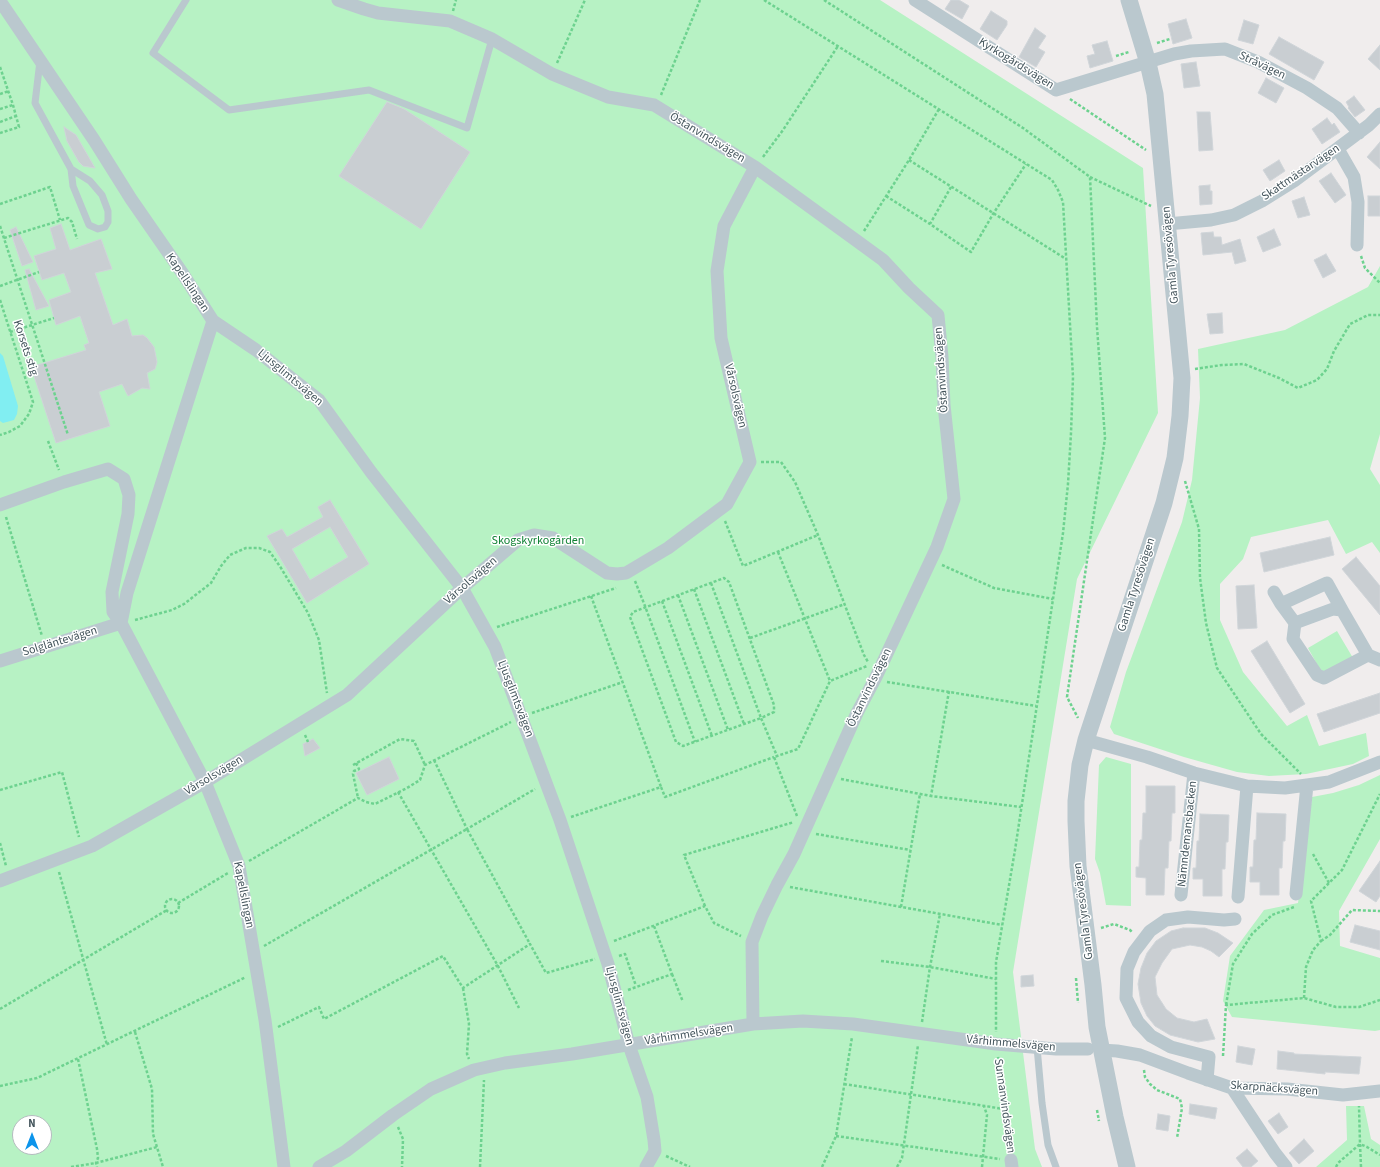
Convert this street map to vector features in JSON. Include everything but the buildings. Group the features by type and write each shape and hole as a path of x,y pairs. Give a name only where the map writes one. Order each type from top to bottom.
{"street":[{"name":"Östanvindsvägen","path":"338,0 378,13 450,21 492,39 552,74 608,97 654,105 755,167 857,241 882,260 938,315 944,405 954,499 937,547 875,680 857,713 804,832 762,916 752,942 754,1024"},
{"name":"Kyrkogårdsvägen","path":"915,0 1056,90 1148,63"},
{"name":"Gamla Tyresövägen","path":"1127,1167 1094,1049 1097,1027 1078,866 1076,821 1080,765 1086,740 1162,510 1175,458 1180,416 1182,378 1155,94 1148,63 1129,0"},
{"name":"Kapellslingan","path":"0,2 40,59 131,199 183,274 213,321 147,534 127,593 121,623"},
{"name":"Stråvägen","path":"1148,63 1191,51 1225,49 1258,62 1307,88 1337,108 1359,133"},
{"name":"Skattmästarvägen","path":"1167,224 1211,220 1234,214 1262,201 1294,181 1338,149 1380,114"},
{"path":"1338,149 1354,177 1358,202 1357,244"},
{"name":"Vårsolsvägen","path":"750,462 721,338 717,272 724,226 755,167"},
{"name":"Ljusglimtsvägen","path":"213,321 256,350 319,400 371,472 462,588 495,647 560,820 605,954 629,1045 646,1097 655,1151"},
{"path":"627,578 727,504 750,462"},
{"name":"Kapellslingan","path":"1,505 64,482 108,469 124,480 129,495 128,514 112,592 113,612 121,623 204,782 240,866 266,1032 284,1167"},
{"name":"Vårsolsvägen","path":"5,879 92,846 204,782 347,695 462,588 518,540 534,535 552,538 607,573 617,574 627,578"},
{"path":"1274,592 1281,604 1295,623 1293,639 1317,675 1324,678 1374,658 1342,610 1328,583 1281,604"},
{"path":"1295,623 1333,609 1342,610"},
{"name":"Solgläntevägen","path":"0,661 121,623"},
{"name":"Nämndemansbacken","path":"1086,740 1147,757 1194,773 1247,786 1285,788 1306,781 1329,782 1380,762"},
{"name":"Nämndemansbacken","path":"1182,895 1194,773"},
{"path":"1300,901 1302,831 1306,781"},
{"path":"1238,898 1247,786"},
{"path":"1207,1080 1209,1057 1171,1047 1151,1036 1138,1022 1126,998 1126,970 1134,952 1150,931 1166,920 1188,917 1224,920 1235,919"},
{"name":"Vårhimmelsvägen","path":"319,1167 346,1151 393,1115 431,1089 479,1068 754,1024 803,1021 854,1024 996,1044 1094,1049"},
{"name":"Skarpnäcksvägen","path":"1094,1049 1140,1055 1232,1088 1287,1089 1343,1095 1380,1092"},
{"path":"1232,1088 1286,1167"},
{"path":"646,1167 655,1151"}],"lane":[{"path":"186,0 153,53 229,110 369,90 467,128 492,39"},
{"path":"40,59 36,103 71,169 73,186 89,225 98,229 104,227 108,222 108,210 102,195 90,181 71,169"},
{"path":"1037,1047 1042,1103 1048,1146 1056,1167"}],"path":[{"path":"552,74 585,0"},
{"path":"656,107 700,0"},
{"name":"Sunnanvindsvägen","path":"764,0 1052,180 1063,202 1072,343 1071,433 1064,533 996,962 996,1044 1012,1164"},
{"path":"824,0 1022,128 1090,176 1155,208 1154,201"},
{"path":"755,167 783,130 838,46"},
{"path":"0,67 9,91 19,127 0,133"},
{"path":"1056,90 1151,154"},
{"path":"0,94 9,91"},
{"path":"0,109 13,105"},
{"path":"857,241 909,160 939,109"},
{"path":"0,122 16,116"},
{"path":"909,160 1066,260"},
{"path":"886,196 971,252 993,214 1026,164"},
{"path":"1082,714 1080,721 1067,697 1105,438 1097,327 1090,176"},
{"path":"0,204 50,187 60,220"},
{"path":"930,224 951,187"},
{"path":"4,238 68,218 72,222 77,239"},
{"path":"0,226 68,435"},
{"path":"1357,244 1365,268 1380,283"},
{"path":"0,286 39,272"},
{"name":"Korsets stig","path":"0,300 33,402 30,414 20,426 0,435"},
{"path":"1193,369 1244,364 1279,378 1298,388 1317,380 1327,369 1334,351 1350,324 1368,315 1380,315"},
{"path":"10,332 54,318"},
{"path":"48,441 64,482"},
{"path":"591,596 665,797 798,749 830,681 870,665 864,655 818,535 795,482 781,462 750,462"},
{"path":"1184,479 1199,529 1201,585 1206,624 1217,668 1261,734 1306,781"},
{"path":"1,505 45,647"},
{"path":"721,509 743,566 818,535"},
{"path":"121,623 172,610 184,604 211,583 221,566 230,556 246,548 259,548 270,552 308,613 320,640 326,674 329,706"},
{"path":"778,552 830,681"},
{"path":"931,560 994,588 1053,599"},
{"path":"486,631 591,596 627,578 635,581 695,742"},
{"path":"724,578 729,582 774,705 774,712 683,746 676,742 630,617 633,612 645,606 662,601 724,578"},
{"path":"711,583 799,820 684,855 705,906 714,923 752,942"},
{"path":"694,589 744,724"},
{"path":"678,595 728,730"},
{"path":"662,601 712,736"},
{"path":"750,638 845,604"},
{"path":"875,680 1036,706"},
{"path":"358,798 375,804 420,780 425,765 521,717 623,682"},
{"path":"932,796 949,692"},
{"path":"358,798 353,774 354,771 359,769 355,764 400,739 414,741 425,765"},
{"path":"434,760 467,829 546,973 605,954 654,926 705,906"},
{"path":"0,790 62,772 82,850"},
{"path":"829,777 932,796 1021,807"},
{"path":"254,952 546,782"},
{"path":"560,820 661,787"},
{"path":"398,792 498,966 519,1008"},
{"path":"901,907 920,794"},
{"path":"1223,1057 1226,1005 1233,964 1252,934 1272,915 1300,901 1311,901 1342,870 1380,794"},
{"path":"178,903 358,798"},
{"path":"1302,831 1329,883"},
{"path":"804,832 910,850"},
{"path":"0,843 5,879"},
{"path":"56,860 106,1045"},
{"path":"777,885 1002,925"},
{"path":"167,910 166,904 169,900 175,900 178,903"},
{"path":"1311,901 1321,941"},
{"path":"167,910 175,912 178,909 178,903"},
{"path":"0,1009 167,910"},
{"path":"1304,998 1306,967 1313,950 1321,941 1330,936 1352,910 1380,912"},
{"path":"1098,929 1114,924 1130,930 1142,941"},
{"path":"654,926 684,1002"},
{"path":"463,988 530,944"},
{"path":"605,954 625,954 636,986"},
{"path":"266,1032 319,1007 324,1018 443,956 463,988 469,1024 467,1054 479,1068 480,1167"},
{"path":"881,961 996,979"},
{"path":"0,1086 37,1078 257,972"},
{"path":"616,994 672,974"},
{"path":"1075,974 1079,1004"},
{"path":"1226,1005 1304,998 1336,1007 1359,1007 1380,1000"},
{"path":"822,1167 836,1136 854,1024"},
{"path":"135,1032 152,1088 153,1134 163,1167"},
{"path":"78,1059 97,1149 97,1167"},
{"path":"1144,1070 1145,1077 1150,1084 1158,1090 1180,1099 1182,1108 1177,1138"},
{"path":"844,1084 1004,1109"},
{"path":"1359,1103 1361,1167"},
{"path":"982,1167 987,1115 984,1106"},
{"path":"1097,1109 1100,1123"},
{"path":"393,1115 403,1139 402,1167"},
{"path":"836,1136 982,1156 1012,1164"},
{"path":"1360,1144 1380,1156"},
{"path":"1336,1167 1338,1163 1360,1144"},
{"path":"71,1167 96,1163 157,1147"},
{"path":"655,1151 690,1167"}],"green space":[{"name":"Skogskyrkogården","path":"0,0 880,0 1143,168 1158,413 1077,579 1013,972 1035,1149 1042,1167 0,1167"},
{"path":"1380,266 1380,434 1370,469 1380,485 1380,553 1372,542 1346,554 1328,520 1251,537 1243,559 1220,584 1220,620 1243,672 1287,726 1307,715 1319,746 1366,733 1369,756 1353,764 1306,774 1269,776 1237,772 1184,757 1114,734 1110,727 1126,672 1182,522 1192,480 1200,398 1198,349 1285,330 1368,287"},
{"path":"1337,631 1353,658 1323,675 1308,648"},
{"path":"1106,757 1131,764 1131,906 1106,905 1100,873 1095,859 1099,765"},
{"path":"1380,775 1380,839 1339,911 1340,946 1380,958 1380,1030 1375,1031 1232,1017 1223,1001 1230,956 1264,910 1298,903 1312,797 1333,793 1359,785"},
{"path":"1346,1106 1364,1106 1371,1139 1380,1145 1380,1167 1316,1167 1347,1140"}],"water":[{"path":"0,353 3,356 18,406 17,414 14,420 3,423 0,421"}]}
